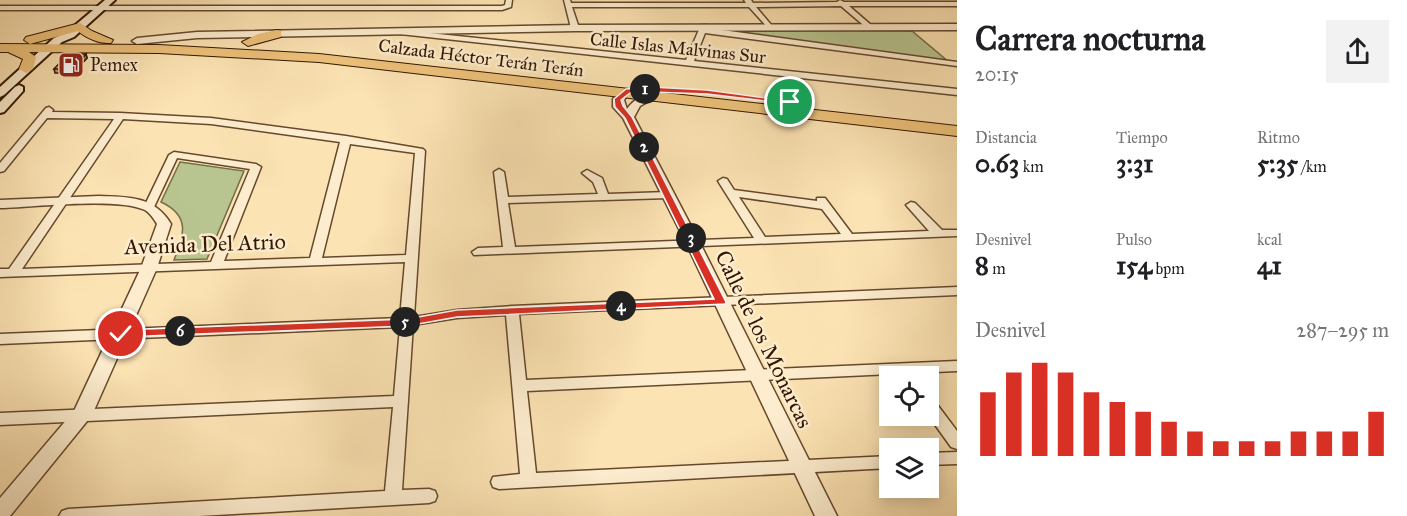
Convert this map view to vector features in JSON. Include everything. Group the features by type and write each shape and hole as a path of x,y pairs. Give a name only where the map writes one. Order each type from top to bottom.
{"main road":[{"path":"0,93 110,0"},
{"path":"25,40 54,35 80,26"},
{"path":"80,26 88,34 107,40"},
{"path":"248,42 276,34"},
{"name":"Calzada Héctor Terán Terán","path":"1,46 25,40 319,58 957,131"},
{"name":"Calzada Héctor Terán Terán","path":"1,46 107,40 248,42 349,51 957,121"},
{"path":"0,109 62,42"},
{"path":"1,46 28,54 30,57 26,69"},
{"path":"487,77 551,80 568,77"},
{"path":"624,93 642,89 707,92"}],"street":[{"path":"575,28 568,2 957,4"},
{"path":"748,2 769,27"},
{"path":"839,2 868,27"},
{"path":"0,8 508,4"},
{"path":"137,40 197,35 575,28 957,27"},
{"path":"703,29 957,64"},
{"path":"690,64 703,29"},
{"name":"Calle Islas Malvinas Sur","path":"396,32 957,92"},
{"name":"Calle de los Monarcas","path":"624,93 620,95 618,104 628,117 693,243 826,516"},
{"path":"628,117 636,104 653,96"},
{"path":"0,169 49,111 211,121 420,151 393,498"},
{"path":"7,273 120,116"},
{"path":"315,261 346,139"},
{"path":"149,207 174,155 256,167 216,265"},
{"path":"499,172 509,250"},
{"path":"587,173 598,180 604,196"},
{"path":"723,181 762,241"},
{"path":"731,193 822,202 849,237"},
{"path":"504,200 668,195"},
{"path":"0,204 119,201 149,207 158,214 164,224 149,268 121,334 82,415 0,513"},
{"path":"911,205 939,234"},
{"path":"478,252 957,233"},
{"name":"Avenida Del Atrio","path":"7,273 412,258"},
{"path":"0,339 407,322 457,314 512,310 957,291"},
{"path":"512,310 529,481"},
{"path":"939,369 957,366"},
{"path":"520,386 755,374 879,373"},
{"path":"0,419 402,401"},
{"path":"939,418 957,443"},
{"path":"939,459 957,458"},
{"path":"498,482 879,462"},
{"path":"68,516 429,496"}],"green space":[{"path":"715,29 912,31 950,63"},
{"path":"180,162 244,171 207,259 174,260 182,234 181,220 171,207 161,202"}],"building":[{"path":"68,54 86,54 72,69 54,69"}],"place":[{"name":"Pemex","path":"71,65"}],"route":[{"path":"121,334 407,322 457,314 512,310 721,302 628,117 619,107 618,99 620,95 628,91 651,90 707,92 790,102"}]}
